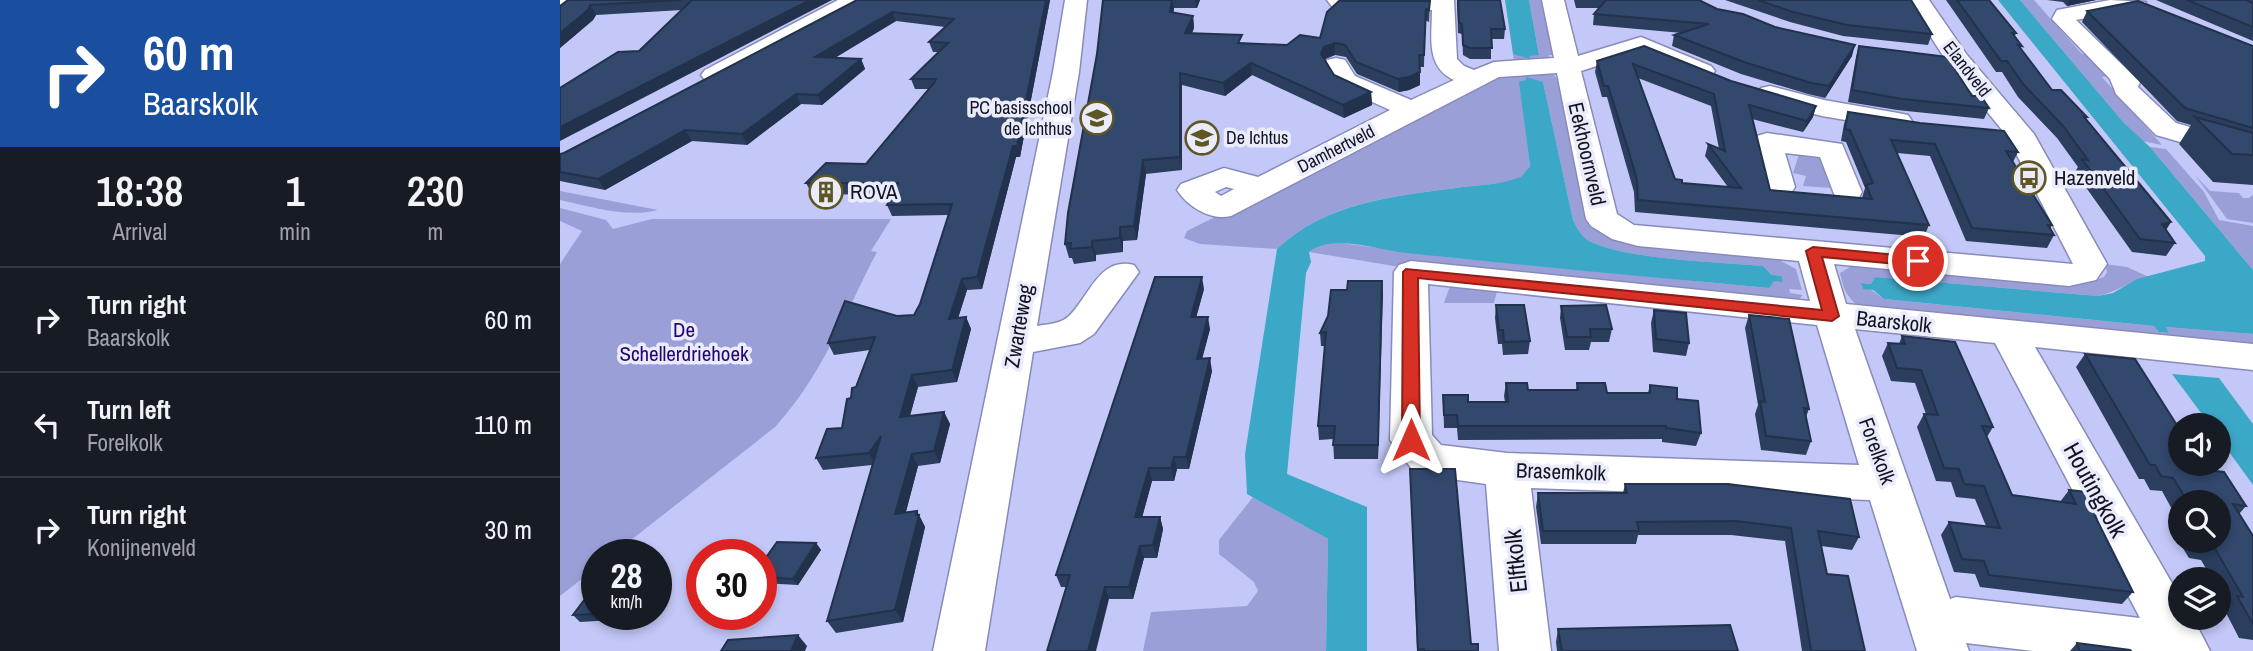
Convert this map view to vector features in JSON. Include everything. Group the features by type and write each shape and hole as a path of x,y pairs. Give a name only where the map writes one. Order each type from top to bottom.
{"street":[{"path":"560,4 565,0"},
{"path":"688,89 855,0"},
{"name":"Zwarteweg","path":"959,651 1066,72 1076,0"},
{"path":"1338,0 1341,3 1443,1 1445,60 1455,71 1474,79"},
{"name":"Eekhoornveld","path":"1553,0 1602,219 1609,225 1638,236 1813,251"},
{"name":"Elandveld","path":"1813,251 2069,275 2084,273 2090,264 2020,134 1958,60 1917,0"},
{"path":"2139,4 2065,15 2063,19 2092,50 2103,55 2127,82 2125,88 2161,125 2253,154"},
{"path":"1586,37 1635,46 1738,84 1822,108 1927,125"},
{"path":"1567,65 1587,62 1635,46"},
{"path":"1925,57 1958,60"},
{"name":"Damhertveld","path":"1336,65 1346,81 1411,110"},
{"name":"Damhertveld","path":"1260,187 1494,70 1567,65"},
{"path":"1815,148 1814,138 1822,108"},
{"path":"1979,130 2020,134"},
{"path":"1780,187 1767,142 1832,150 1847,192"},
{"name":"Forelkolk","path":"1813,251 1840,348 1889,483 1949,635"},
{"path":"1016,342 1067,334 1081,325 1122,272"},
{"name":"Baarskolk","path":"1411,272 2009,334 2253,356"},
{"name":"Brasemkolk","path":"1411,272 1411,440 1429,460 1507,470 1889,483"},
{"name":"Houtingkolk","path":"2009,334 2183,649"},
{"name":"Elftkolk","path":"1507,470 1525,651"},
{"name":"Houtingkolk","path":"1949,635 2183,649"}],"green space":[{"path":"1529,0 1542,0 1553,55 1549,55 1548,60 1514,62 1513,54 1539,54"},
{"path":"2020,0 2034,0 2082,54 2096,55 2114,76 2102,77 2162,145 2142,141 2124,123"},
{"path":"1554,75 1560,83 1591,222 1782,257 1781,261 1796,269 1802,290 1789,289 1790,293 1803,295 1797,301 1406,268 1309,252 1319,245 1334,242 1454,258 1769,288 1772,275 1763,266 1649,256 1606,247 1584,237 1573,220 1543,82 1523,110 1530,166 1521,178 1364,203 1318,220 1277,249 1200,244 1184,238 1187,231 1492,78"},
{"path":"2150,147 2166,149 2204,192 2219,220 2253,226 2253,270"},
{"path":"1800,151 1827,153 1838,185 1831,188 1803,186 1806,176 1793,173"},
{"path":"2195,175 2210,191 2239,193 2243,198 2253,195 2253,223 2227,219"},
{"path":"560,191 658,210 634,213 597,208 560,200"},
{"name":"De Schellerdriehoek","path":"560,208 606,220 613,229 652,219 891,219 871,251 877,252 819,365 792,407 775,427 632,539 581,539 581,580 560,596 560,264 582,231 560,221"},
{"path":"1848,263 2075,283 2104,277 2107,272 2105,264 2127,267 2149,277 2098,296 1875,277 1871,284 1861,283 1884,299 2154,326 2159,332 2169,333 2165,327 2253,334 2253,349 1859,308 1847,294 1840,273 1850,267"},
{"path":"1451,283 1498,287 1494,303 1444,303"},
{"path":"1253,497 1328,539 1326,651 1143,651 1151,612 1247,606 1258,591 1254,582 1219,554 1219,540"}],"shaded area":[{"path":"1505,0 1529,0 1539,55 1530,56 1530,59 1513,54"},
{"path":"1998,0 2020,0 2124,123 2150,147 2253,270 2253,334 2166,327 2169,333 2159,332 2154,326 1884,299 1873,290 1863,289 1861,283 1871,284 1875,277 2098,296 2113,293 2137,279 2205,261 2205,256"},
{"path":"1526,77 1543,82 1573,220 1586,239 1606,247 1649,256 1763,266 1772,275 1781,276 1783,282 1774,281 1769,288 1452,258 1342,243 1318,246 1309,252 1311,262 1306,273 1287,474 1367,507 1367,651 1326,651 1328,539 1247,494 1245,454 1277,249 1318,220 1364,203 1500,183 1521,177 1530,166 1519,82 1526,80"},
{"path":"2172,374 2219,378 2253,424 2253,485 2231,455 2231,413 2201,413"}],"building":[{"path":"568,0 682,0 590,5 588,10 560,33 560,6"},
{"path":"692,0 810,0 560,127 560,88 618,52 639,51"},
{"path":"857,0 1046,0 1017,146 1013,146 977,277 962,279 949,319 966,317 952,370 912,375 900,417 944,412 934,451 912,454 895,514 917,511 916,515 919,515 895,610 827,621 881,436 869,453 816,458 827,429 842,428 847,399 851,398 852,388 856,387 875,337 828,343 845,301 897,316 914,315 920,304 952,204 887,205 898,183 806,183 826,163 866,164 934,83 936,79 911,79 948,43 929,42 954,19 892,12 815,57 861,59 818,95 796,94 742,134 685,130 598,179 560,172 560,154"},
{"path":"1103,0 1172,0 1170,12 1193,16 1185,33 1242,35 1238,43 1287,45 1300,35 1320,38 1327,12 1339,1 1430,1 1429,10 1426,9 1424,55 1419,55 1420,72 1409,77 1398,79 1356,62 1345,45 1335,43 1324,47 1321,54 1334,75 1371,92 1343,105 1251,63 1223,83 1180,73 1180,157 1143,160 1134,226 1120,227 1120,238 1092,241 1092,247 1070,249 1071,243 1065,244 1068,213 1097,54"},
{"path":"1458,0 1500,0 1505,29 1491,29 1492,48 1470,48 1463,45"},
{"path":"1606,0 1699,0 1717,9 1743,14 1775,27 1855,45 1829,86 1811,83 1744,62 1674,35 1709,24 1594,14"},
{"path":"1758,0 1911,0 1932,34 1847,25"},
{"path":"1957,0 1989,0 2016,33 2012,33 2022,46 2018,45 2052,90 2061,90 2087,117 2084,117 2171,222 2162,224 2175,243 2140,239 2082,159 2088,160 2063,126 2024,85 2007,61 2001,61"},
{"path":"2187,0 2246,0 2253,3 2253,27"},
{"path":"2138,1 2253,46 2253,128 2185,108 2087,11"},
{"path":"1644,46 1731,81 1816,106 1807,121 1749,105 1770,190 1872,199 1866,185 1873,183 1850,130 1845,129 1848,112 1920,123 2004,131 2018,152 2006,151 2052,225 2048,225 2054,235 1972,228 1935,144 1891,140 1929,225 1638,200 1637,180 1628,149 1597,61","holes":["1633,64 1714,94 1725,151 1708,144 1741,188 1682,183 1682,180 1675,179"]},
{"path":"1859,46 1947,57 1972,96 1981,96 1989,108 1902,99 1852,90"},
{"path":"2195,117 2253,133 2253,155 2232,154"},
{"path":"1155,277 1202,277 1191,317 1208,317 1197,359 1210,358 1186,457 1174,457 1171,468 1149,468 1135,517 1160,517 1153,545 1140,546 1129,587 1105,587 1088,651 1047,651 1070,575 1056,575"},
{"path":"1348,281 1382,281 1378,445 1333,445 1335,426 1318,426 1326,332 1320,333 1328,316 1331,290 1347,290"},
{"path":"1496,305 1524,305 1530,341 1504,342 1503,330 1499,330"},
{"path":"1606,305 1612,329 1590,329 1591,337 1567,337 1561,306"},
{"path":"1654,310 1686,313 1689,343 1656,339"},
{"path":"1749,315 1789,319 1809,409 1804,408 1811,441 1766,436 1760,401 1765,402"},
{"path":"1902,336 1955,342 1993,427 1982,426 2012,495 2076,504 2069,490 2087,492 2100,516 2095,516 2133,592 1989,575 1984,561 1962,559 1949,522 2000,528 1984,486 1964,484 1959,469 1944,468 1924,414 1938,415 1921,370 1897,368 1888,343 1905,344"},
{"path":"2085,354 2135,359 2169,413 2168,476 2227,476 2246,506 2233,504 2253,536 2253,624 2237,596 2243,597 2231,576 2231,567 2226,567 2217,553 2231,553 2231,490 2180,490 2173,478 2161,476 2155,465 2150,465"},
{"path":"1506,383 1527,383 1528,390 1578,390 1577,383 1605,383 1607,393 1650,393 1650,385 1677,388 1677,399 1698,401 1701,433 1666,426 1458,426 1457,415 1444,415 1443,395 1468,395 1468,402 1508,402"},
{"path":"1410,469 1455,469 1471,644 1478,644 1478,651 1418,650"},
{"path":"1625,484 1728,484 1850,499 1859,537 1818,531 1827,574 1848,576 1865,651 1811,651 1791,528 1736,521 1637,522 1639,531 1543,531 1538,493 1627,493"},
{"path":"777,542 816,543 793,579 777,578"},
{"path":"581,604 581,615 573,615"},
{"path":"1730,625 1738,651 1562,651 1558,629"},
{"path":"798,635 791,651 721,651 728,640"},
{"path":"2077,643 2130,650 2131,651 2080,651"}],"place":[{"name":"PC basisschool de Ichthus","path":"1097,118"},
{"name":"De Ichtus","path":"1202,138"},
{"name":"Hazenveld","path":"2029,178"},
{"name":"ROVA","path":"826,192"}],"route":[{"path":"1411,440 1411,272 1832,316 1813,251 1918,261"}]}
